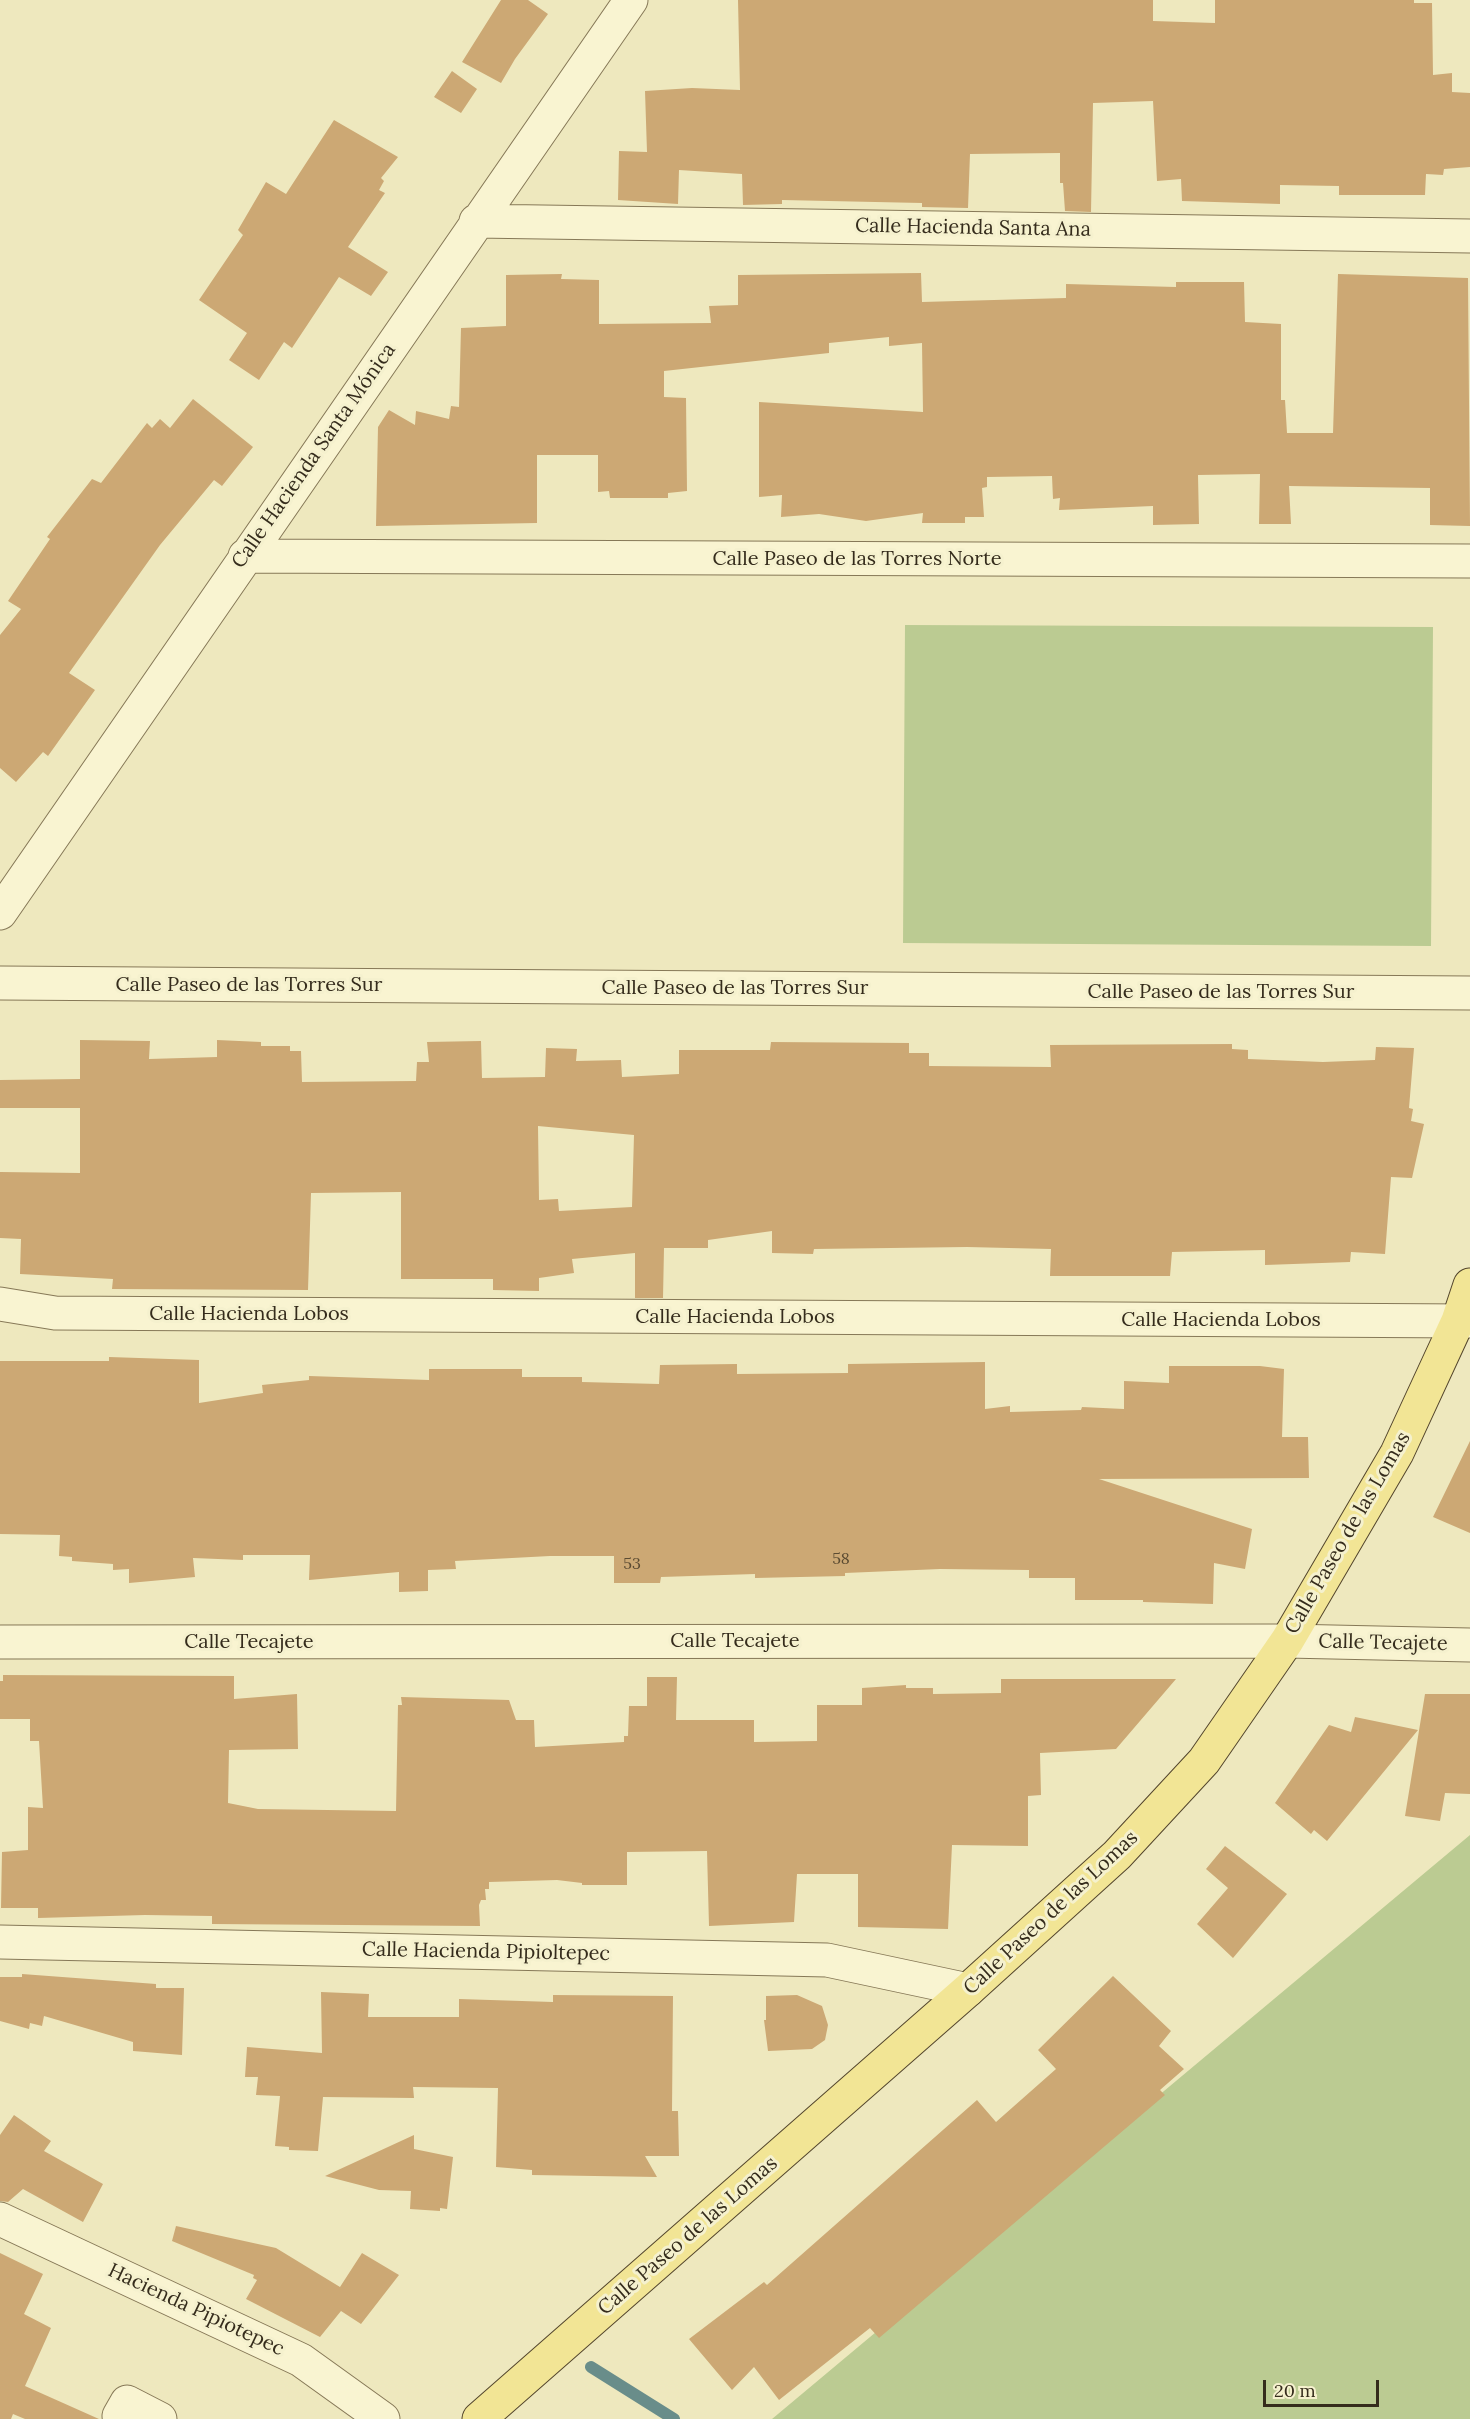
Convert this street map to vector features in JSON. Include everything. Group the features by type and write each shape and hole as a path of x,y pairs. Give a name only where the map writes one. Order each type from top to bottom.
{"main road":[{"name":"Calle Paseo de las Lomas","path":"479,2419 968,1990 1117,1855 1204,1761 1287,1641 1397,1453 1464,1321 1470,1285"}],"street":[{"name":"Calle Hacienda Santa Mónica","path":"0,913 476,221 631,0"},
{"name":"Calle Hacienda Santa Ana","path":"476,221 1470,236"},
{"name":"Calle Paseo de las Torres Norte","path":"245,556 1470,561"},
{"name":"Calle Paseo de las Torres Sur","path":"0,983 1470,993"},
{"name":"Calle Hacienda Lobos","path":"0,1304 55,1313 1464,1321"},
{"name":"Calle Tecajete","path":"0,1642 1287,1641 1470,1646"},
{"name":"Calle Hacienda Pipioltepec","path":"0,1942 827,1960 968,1990"},
{"name":"Hacienda Pipiotepec","path":"0,2219 301,2360 383,2419"},
{"path":"119,2416 128,2402 160,2419"}],"green space":[{"path":"905,625 1433,627 1431,946 903,943"},
{"path":"1470,1835 1470,2419 772,2419"}],"building":[{"path":"501,0 528,0 548,14 515,59 501,83 462,62"},
{"path":"738,0 1153,0 1153,21 1215,23 1215,0 1414,0 1414,3 1432,3 1433,75 1452,73 1452,92 1470,93 1470,167 1444,169 1443,175 1426,174 1425,195 1339,195 1339,186 1280,185 1280,204 1182,201 1181,179 1157,181 1153,101 1093,103 1091,212 1065,211 1063,183 1060,183 1060,153 970,154 968,208 922,207 922,203 782,200 782,204 743,205 742,174 679,170 678,204 618,200 619,151 647,152 645,91 692,88 740,90"},
{"path":"452,71 477,89 461,113 434,97"},
{"path":"334,120 398,157 381,178 384,181 379,190 385,193 348,247 388,272 371,296 339,277 292,348 284,342 259,380 229,360 247,333 199,300 243,235 238,230 266,182 286,194"},
{"path":"921,273 922,302 1066,298 1066,284 1176,287 1176,282 1244,282 1245,322 1281,324 1281,400 1285,400 1287,433 1333,433 1338,274 1468,278 1470,526 1430,525 1430,488 1289,486 1291,524 1259,524 1260,474 1198,475 1199,524 1153,525 1153,506 1059,510 1060,498 1053,499 1052,476 987,477 987,487 982,488 984,517 965,517 965,523 922,523 923,513 866,521 819,514 781,517 782,495 759,497 759,402 923,412 922,343 889,346 889,337 829,343 829,353 664,371 664,397 686,398 687,491 668,493 668,498 610,498 609,491 598,492 598,455 537,455 537,523 376,526 378,427 389,410 415,425 416,411 449,419 451,406 459,407 461,328 506,326 506,275 562,274 561,279 599,280 599,324 711,323 709,306 738,305 738,275"},
{"path":"193,399 253,447 222,486 214,480 160,545 69,673 95,690 48,756 43,752 16,782 0,768 0,635 21,609 8,601 50,539 47,537 92,479 101,483 147,423 152,428 160,419 170,428"},
{"path":"80,1040 150,1041 149,1059 217,1057 217,1040 261,1042 261,1046 290,1046 290,1051 301,1051 302,1082 416,1081 417,1062 429,1062 427,1042 481,1041 482,1078 545,1077 546,1048 577,1049 576,1061 621,1060 622,1077 679,1074 679,1050 770,1050 771,1042 909,1043 909,1053 929,1053 929,1066 1051,1067 1050,1045 1232,1044 1232,1049 1248,1050 1248,1059 1323,1062 1375,1060 1376,1047 1414,1048 1409,1108 1413,1109 1411,1121 1424,1124 1412,1178 1391,1177 1385,1254 1351,1252 1350,1262 1265,1265 1265,1250 1172,1252 1170,1276 1050,1276 1051,1249 967,1247 814,1249 813,1254 772,1253 772,1231 708,1240 708,1248 664,1248 663,1298 635,1298 635,1253 572,1259 574,1273 539,1278 539,1291 493,1290 493,1279 401,1279 401,1192 311,1193 308,1290 112,1289 113,1279 20,1274 21,1239 0,1238 0,1172 80,1173 80,1108 0,1108 0,1080 80,1079","holes":["538,1126 634,1135 632,1207 559,1211 558,1199 539,1200"]},
{"path":"109,1357 199,1360 199,1403 263,1393 262,1385 309,1380 309,1376 429,1380 429,1369 522,1369 522,1377 582,1377 582,1382 659,1384 660,1365 737,1364 737,1374 848,1373 848,1364 985,1362 985,1409 1010,1406 1010,1412 1081,1410 1082,1407 1124,1409 1124,1381 1169,1383 1169,1366 1260,1366 1284,1369 1282,1437 1308,1437 1309,1478 1099,1479 1252,1529 1245,1569 1214,1563 1213,1604 1143,1602 1143,1600 1075,1600 1075,1578 1029,1578 1029,1570 940,1569 845,1573 845,1576 755,1578 755,1574 661,1577 660,1583 614,1583 614,1556 550,1556 455,1561 456,1569 428,1570 428,1591 399,1592 399,1572 309,1580 310,1555 243,1555 243,1560 193,1558 195,1577 129,1583 129,1569 113,1570 113,1564 72,1561 72,1557 59,1556 60,1535 0,1534 0,1361 109,1361"},
{"path":"1470,1441 1470,1533 1433,1517"},
{"path":"3,1675 234,1676 234,1699 297,1694 298,1749 229,1750 228,1803 258,1809 396,1811 398,1705 402,1705 401,1697 509,1700 516,1720 534,1720 535,1747 624,1742 624,1736 628,1736 629,1706 647,1706 647,1677 677,1677 676,1720 754,1720 754,1742 817,1741 817,1705 862,1705 862,1688 906,1685 906,1688 933,1688 933,1694 1001,1693 1001,1679 1176,1679 1116,1749 1040,1753 1041,1795 1028,1796 1028,1846 952,1845 948,1929 858,1927 858,1874 797,1874 794,1922 709,1926 707,1851 627,1852 627,1885 582,1885 582,1883 557,1880 489,1882 489,1889 485,1889 486,1900 481,1900 479,1905 480,1926 212,1924 212,1916 38,1918 38,1908 1,1908 2,1852 28,1850 28,1807 43,1808 39,1741 30,1741 30,1719 0,1719 0,1681 3,1681"},
{"path":"1425,1694 1470,1694 1470,1794 1445,1793 1440,1821 1405,1816"},
{"path":"1355,1717 1418,1730 1327,1841 1314,1830 1311,1834 1275,1803 1329,1725 1351,1732"},
{"path":"1225,1846 1287,1894 1233,1958 1197,1924 1228,1888 1206,1869"},
{"path":"22,1974 156,1984 156,1988 184,1988 182,2055 133,2051 133,2042 44,2016 42,2026 30,2023 29,2029 0,2021 0,1977 22,1977"},
{"path":"1113,1976 1171,2031 1159,2046 1184,2069 1160,2090 1165,2095 879,2338 870,2328 779,2400 754,2367 732,2390 689,2339 764,2282 767,2285 977,2100 996,2122 1056,2069 1038,2050"},
{"path":"321,1992 369,1994 368,2017 459,2017 459,1999 553,2002 553,1995 673,1996 672,2111 678,2111 679,2156 645,2156 657,2177 532,2175 532,2170 496,2167 498,2088 413,2087 414,2098 323,2097 318,2151 289,2150 289,2147 275,2146 280,2096 256,2095 258,2077 245,2077 247,2047 322,2053"},
{"path":"797,1995 822,2006 828,2025 825,2040 812,2049 768,2051 764,2020 766,2020 766,1996"},
{"path":"14,2115 51,2141 44,2151 103,2184 83,2222 23,2189 8,2202 0,2201 0,2135"},
{"path":"414,2135 414,2149 453,2157 447,2209 440,2208 440,2211 410,2209 411,2191 379,2190 325,2176"},
{"path":"176,2226 276,2248 340,2287 362,2253 399,2275 361,2324 341,2311 320,2337 246,2299 257,2280 253,2278 254,2275 172,2241"},
{"path":"0,2253 43,2274 24,2314 51,2328 25,2386 99,2419 25,2419 13,2414 11,2419 0,2419"}],"waterway":[{"path":"591,2367 674,2419"}]}
